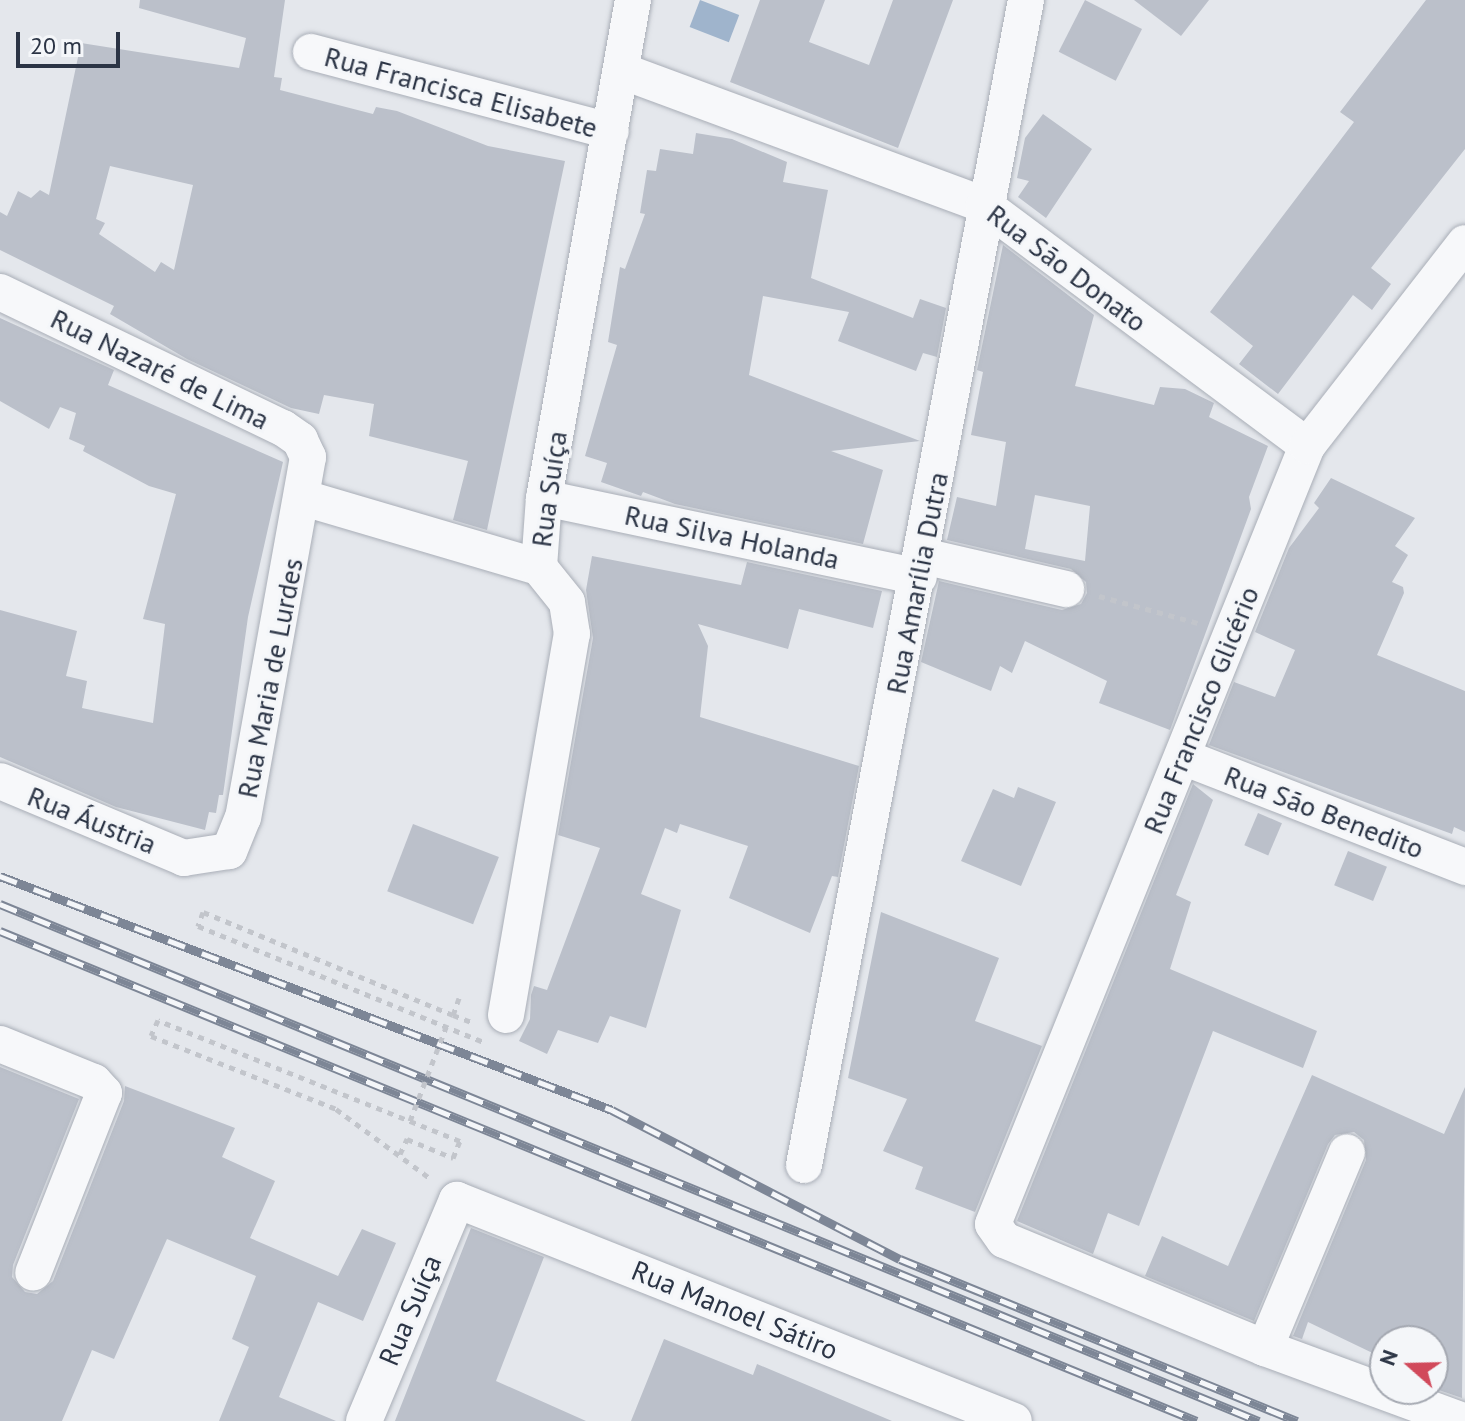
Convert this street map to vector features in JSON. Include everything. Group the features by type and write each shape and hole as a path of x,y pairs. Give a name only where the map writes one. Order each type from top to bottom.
{"street":[{"name":"Rua Amarília Dutra","path":"804,1165 921,566 984,205 1026,0"},
{"name":"Rua Suíça","path":"506,1015 572,634 567,602 539,567 544,498 622,71 630,1"},
{"name":"Rua Francisca Elisabete","path":"311,52 611,131"},
{"name":"Rua São Donato","path":"622,71 984,205 1307,446"},
{"name":"Rua Francisco Glicério","path":"1265,1348 1004,1240 993,1224 1307,446 1465,243"},
{"name":"Rua Nazaré de Lima","path":"0,292 283,428 300,440 308,457"},
{"name":"Rua Maria de Lurdes","path":"184,858 210,858 229,851 243,817 304,498 308,457"},
{"path":"304,498 539,567"},
{"name":"Rua Silva Holanda","path":"544,498 1066,589"},
{"name":"Rua São Benedito","path":"1183,757 1465,867"},
{"name":"Rua Áustria","path":"0,781 184,858"},
{"path":"0,1044 94,1082 104,1093 33,1273"},
{"path":"1347,1152 1265,1348 1463,1421"},
{"name":"Rua Suíça","path":"364,1421 457,1200"},
{"name":"Rua Manoel Sátiro","path":"457,1200 937,1406 1014,1421"}],"path":[{"path":"1066,589 1233,633"},
{"path":"410,1121 446,1027 198,926 203,912 453,1015 459,998"},
{"path":"400,1154 407,1139 453,1158 460,1141 158,1020 151,1036 336,1109 400,1154 457,1200"}],"water":[{"path":"700,0 739,15 729,42 690,27"}],"building":[{"path":"140,0 285,0 274,77 282,78 280,90 373,114 376,107 397,111 488,146 565,161 487,530 453,520 468,461 369,436 374,404 324,395 319,414 291,408 187,359 110,314 114,306 0,250 0,212 7,216 18,191 31,198 40,190 49,195 81,43 239,68 246,38 139,8","holes":["110,166 193,185 174,270 161,262 155,272 99,234 105,223 96,219"]},
{"path":"760,0 825,0 809,42 869,65 893,0 953,0 898,148 730,82"},
{"path":"1085,0 1142,29 1116,81 1059,52"},
{"path":"1134,0 1209,0 1181,36"},
{"path":"1426,0 1465,0 1465,149 1371,268 1391,284 1372,310 1353,295 1278,394 1239,364 1253,346 1210,312 1354,122 1340,112"},
{"path":"1043,114 1092,149 1046,218 1018,197 1029,181 1017,178 1025,138"},
{"path":"696,133 732,139 787,162 783,182 828,190 811,278 913,318 920,299 946,308 937,357 923,353 916,371 838,341 849,312 763,296 749,375 920,441 831,451 883,470 863,544 675,504 643,492 641,496 601,482 607,463 585,456 617,345 608,342 620,267 625,269 645,214 640,213 647,170 656,171 660,149 693,154"},
{"path":"1003,245 1094,315 1075,386 1154,405 1160,387 1185,389 1214,403 1209,417 1268,446 1249,497 1251,509 1170,730 1099,703 1107,681 1025,641 1012,673 1000,666 991,691 921,662 939,581 1062,610 1081,604 1087,593 1086,582 1071,569 947,540 957,497 996,506 1006,442 971,435 983,372 977,370","holes":["1035,495 1090,506 1085,561 1025,549"]},
{"path":"0,318 114,370 108,385 283,462 248,617 223,795 219,795 216,813 209,812 205,830 116,807 0,757 0,610 77,631 66,676 87,681 82,708 153,723 165,624 143,619 176,494 149,486 83,451 85,446 69,439 76,413 60,407 49,429 0,401"},
{"path":"1331,478 1415,518 1395,546 1408,555 1392,582 1403,587 1404,593 1377,655 1465,691 1465,832 1454,827 1452,834 1209,745 1234,682 1275,697 1295,650 1255,632 1289,548 1319,508 1314,503"},
{"path":"592,556 741,585 747,562 882,591 873,628 799,609 788,649 698,624 708,646 700,717 859,766 838,877 832,876 810,933 729,898 748,846 680,824 677,833 665,828 641,894 681,910 646,1028 610,1016 598,1043 558,1030 547,1054 519,1041 530,1019 534,986 547,990 600,848 558,835 593,638 586,590"},
{"path":"1193,784 1213,800 1176,895 1191,902 1170,969 1317,1031 1303,1068 1213,1031 1139,1226 1108,1213 1093,1254 1017,1221"},
{"path":"1018,787 1056,802 1021,886 961,861 993,789 1014,798"},
{"path":"1258,813 1282,823 1268,855 1244,845"},
{"path":"413,824 499,857 473,924 387,891"},
{"path":"1348,851 1387,867 1373,901 1334,885"},
{"path":"881,912 999,958 975,1021 1042,1046 975,1212 915,1189 923,1167 883,1151 907,1099 848,1078"},
{"path":"0,1067 79,1099 13,1265 12,1277 25,1292 37,1294 53,1281 124,1101 125,1086 235,1128 222,1157 275,1181 250,1238 338,1276 362,1229 396,1243 363,1321 318,1302 279,1397 336,1421 219,1421 249,1347 232,1339 256,1276 167,1239 114,1359 92,1350 62,1421 0,1421"},
{"path":"1312,1075 1444,1134 1465,1087 1462,1398 1449,1394 1449,1325 1369,1325 1369,1351 1308,1322 1302,1339 1293,1336 1366,1160 1364,1140 1354,1132 1335,1135 1328,1144 1254,1321 1145,1276 1162,1236 1228,1266"},
{"path":"471,1228 544,1257 496,1381 586,1421 395,1421"},
{"path":"664,1339 753,1375 757,1364 892,1421 631,1421"}],"railway":[{"path":"0,876 612,1110 900,1259 1297,1421"},
{"path":"0,904 1259,1421"},
{"path":"0,931 1197,1421"}]}
